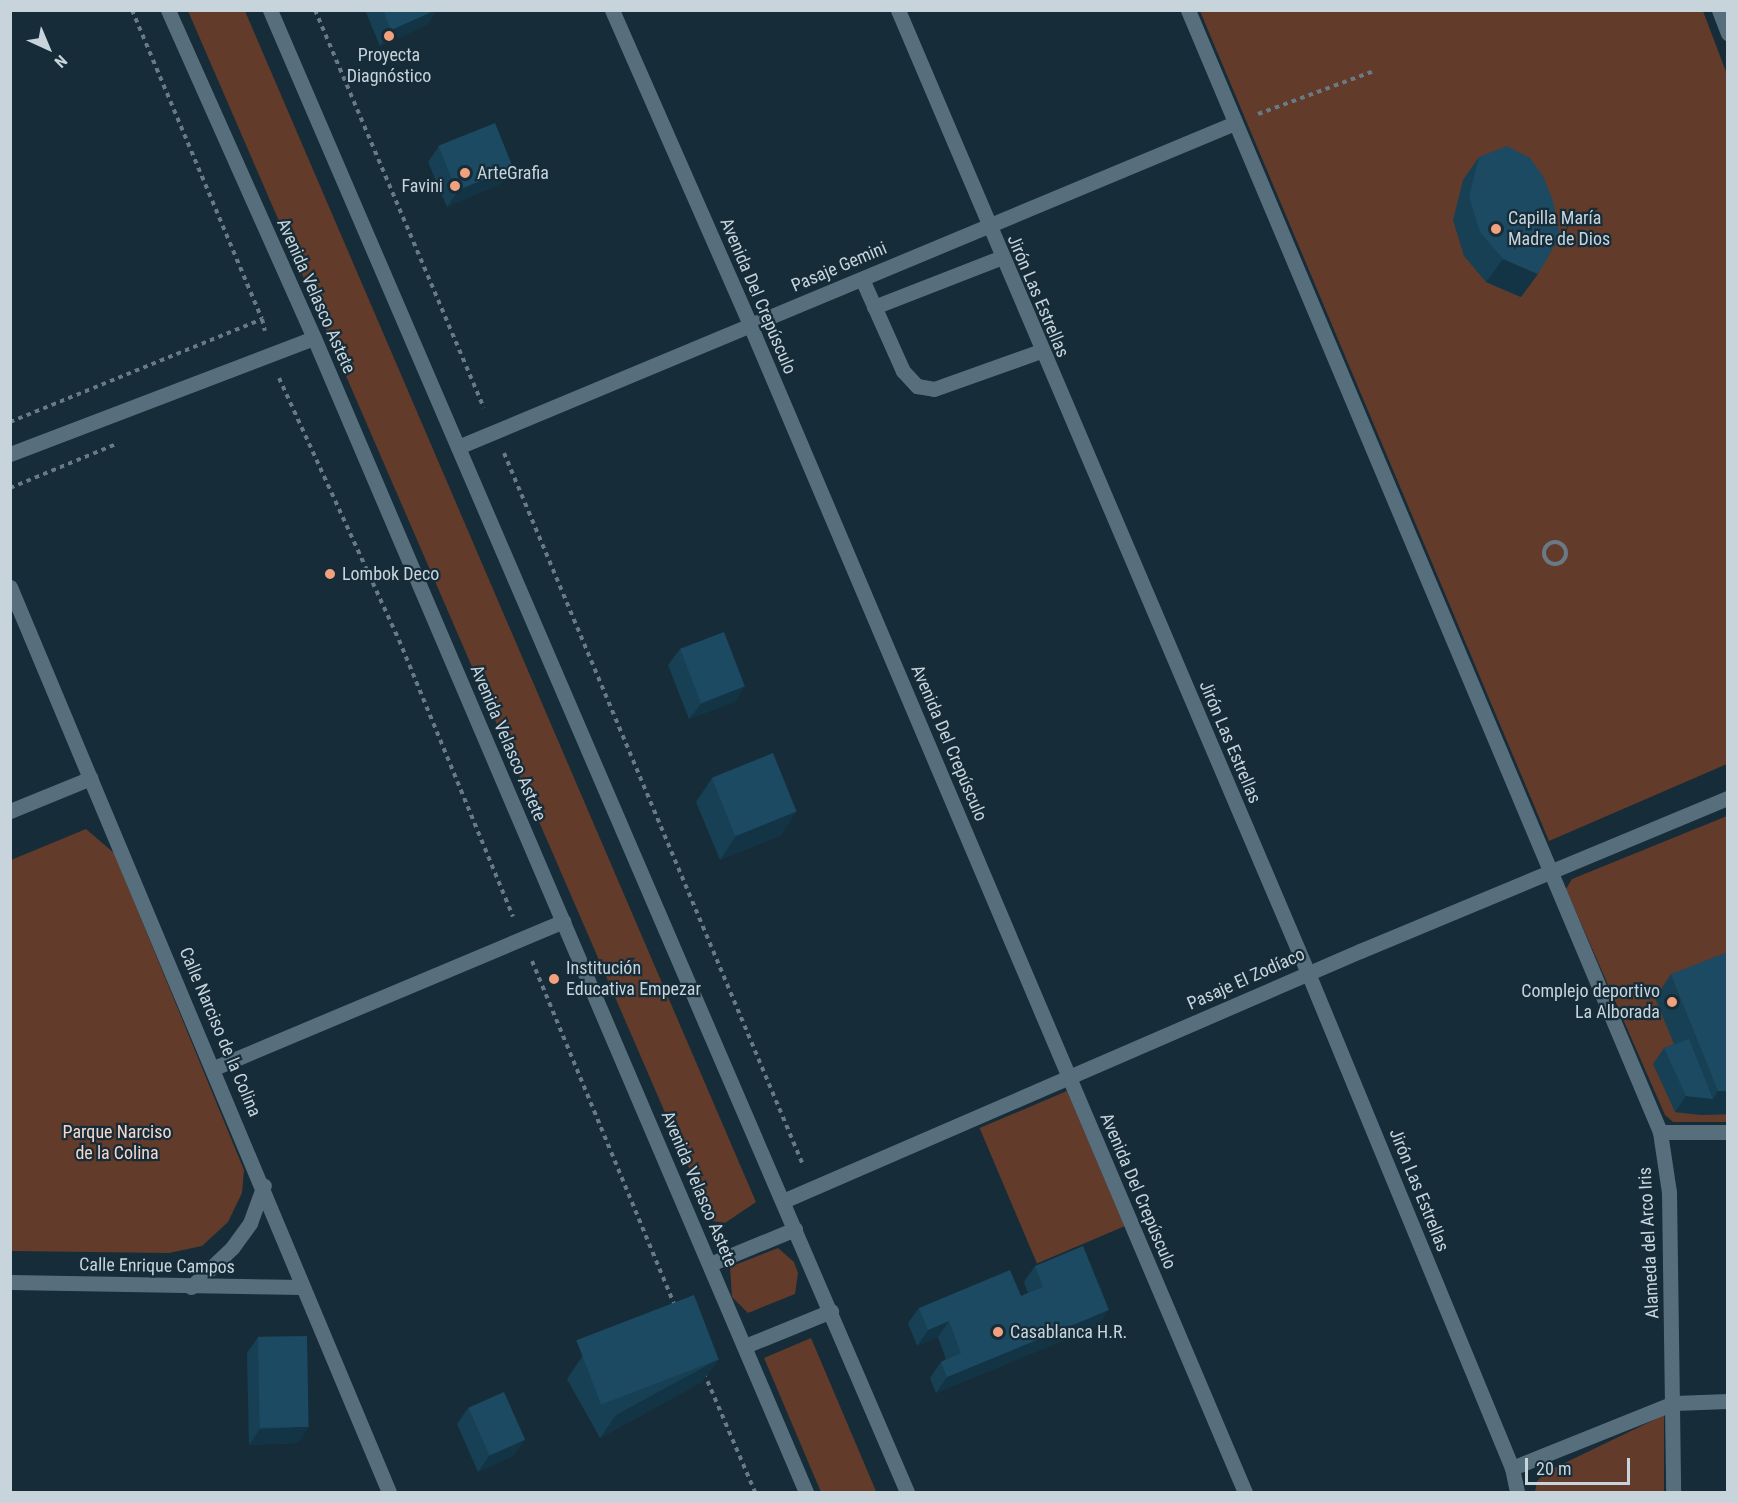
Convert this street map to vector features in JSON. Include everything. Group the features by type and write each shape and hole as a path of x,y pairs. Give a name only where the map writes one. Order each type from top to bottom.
{"street":[{"name":"Avenida Velasco Astete","path":"168,10 314,338 806,1492"},
{"path":"270,10 907,1492"},
{"name":"Avenida Del Crepúsculo","path":"612,10 750,325 1245,1492"},
{"name":"Jirón Las Estrellas","path":"898,10 1000,258 1308,973 1512,1468 1517,1492"},
{"name":"Alameda del Arco Iris","path":"1188,10 1552,869 1660,1132 1670,1192 1674,1403 1673,1492"},
{"path":"1719,10 1728,33"},
{"name":"Pasaje Gemini","path":"458,447 1235,123"},
{"path":"874,307 1000,258"},
{"path":"862,279 903,371 917,386 934,389 1041,351"},
{"path":"10,454 314,338"},
{"name":"Calle Narciso de la Colina","path":"10,587 264,1185 303,1287 389,1492"},
{"path":"10,811 92,778"},
{"name":"Pasaje El Zodíaco","path":"783,1201 1308,973 1552,869 1728,798"},
{"path":"214,1068 563,921"},
{"path":"1660,1132 1728,1131"},
{"path":"190,1287 232,1248 250,1224 264,1185"},
{"path":"710,1264 795,1229"},
{"name":"Calle Enrique Campos","path":"10,1282 190,1287 303,1287"},
{"path":"745,1347 831,1311"},
{"path":"1512,1468 1674,1403 1728,1401"}],"path":[{"path":"132,10 262,319 270,355"},
{"path":"315,10 495,432 812,1188"},
{"path":"1235,123 1374,71"},
{"path":"10,422 262,319"},
{"path":"1556,542 1566,552 1563,561 1556,564 1546,559 1544,551 1556,542"}],"green space":[{"path":"188,11 245,11 756,1202 725,1223 712,1221"},
{"path":"1200,11 1703,11 1728,77 1727,764 1549,841"},
{"name":"Complejo deportivo La Alborada","path":"1727,816 1727,1122 1673,1122 1665,1115 1566,889 1572,879"},
{"name":"Parque Narciso de la Colina","path":"86,829 114,853 244,1170 242,1193 228,1222 202,1246 169,1253 11,1251 11,860"},
{"path":"1067,1091 1124,1226 1037,1263 980,1128"},
{"path":"778,1248 794,1262 798,1273 795,1294 748,1313 732,1297 730,1267"},
{"path":"811,1338 876,1492 821,1492 764,1358"},
{"path":"1664,1415 1664,1492 1535,1492 1537,1481 1548,1471"}],"building":[{"path":"383,10 436,10 391,30"},
{"path":"495,123 513,168 456,190 438,146"},
{"path":"1507,146 1530,158 1543,176 1553,201 1560,236 1538,274 1503,259 1480,232 1469,197 1479,157"},
{"path":"724,632 745,686 701,703 680,649"},
{"path":"773,753 797,811 735,836 712,778"},
{"path":"1728,952 1728,1091 1718,1091 1671,974"},
{"path":"1689,1039 1713,1099 1686,1096 1664,1048"},
{"name":"Casablanca H.R.","path":"1083,1246 1109,1310 947,1377 941,1362 961,1353 949,1321 928,1330 919,1308 1010,1270 1021,1296 1043,1287 1035,1266"},
{"path":"694,1295 719,1359 601,1405 576,1340"},
{"path":"307,1336 309,1427 260,1428 258,1337"},
{"path":"504,1392 525,1440 490,1455 468,1408"}],"place":[{"name":"Proyecta Diagnóstico","path":"389,36"},
{"name":"ArteGrafia","path":"465,173"},
{"name":"Favini","path":"455,186"},
{"name":"Capilla María Madre de Dios","path":"1496,229"},
{"name":"Lombok Deco","path":"330,574"},
{"name":"Institución Educativa Empezar","path":"554,979"},
{"name":"Complejo deportivo La Alborada","path":"1672,1002"},
{"name":"Casablanca H.R.","path":"998,1332"}]}
